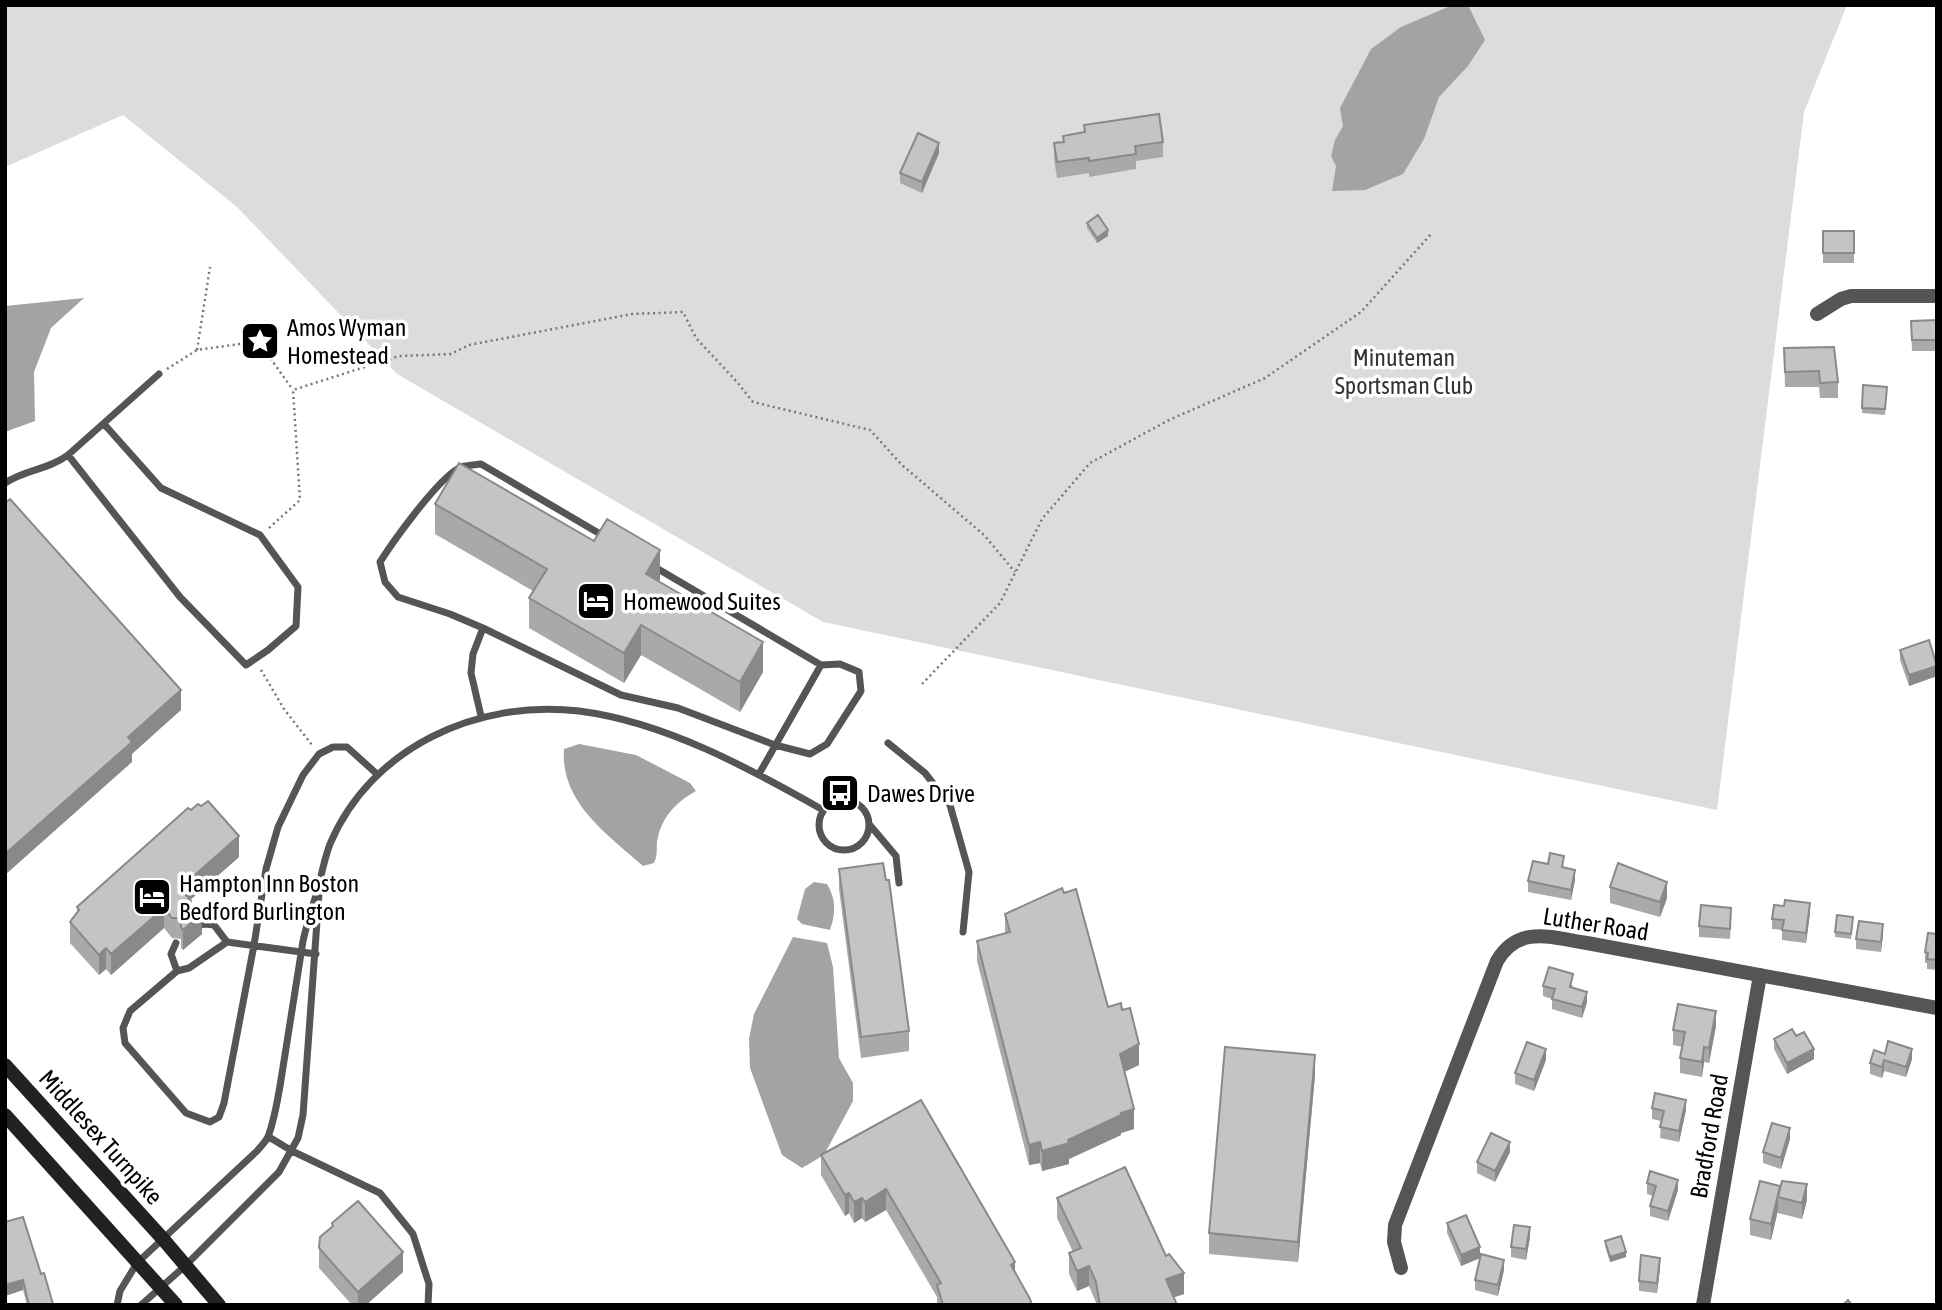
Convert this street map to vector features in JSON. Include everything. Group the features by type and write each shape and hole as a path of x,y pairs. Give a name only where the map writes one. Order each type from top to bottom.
{"main road":[{"name":"Middlesex Turnpike","path":"5,1065 163,1239 219,1305"},
{"path":"5,1115 176,1305"}],"street":[{"path":"1817,314 1851,296 1937,296"},
{"name":"Luther Road","path":"1401,1268 1394,1242 1395,1226 1497,961 1505,948 1517,940 1538,936 1937,1007"},
{"name":"Bradford Road","path":"1703,1305 1760,975"}],"lane":[{"path":"5,483 20,474 55,465 159,374"},
{"path":"68,455 180,597 246,665 296,626 299,587 260,535 161,488 104,424"},
{"path":"611,541 481,464 460,467 440,486 395,538 380,562 385,582 398,597 483,628 621,695 678,708 775,745 810,754 828,744 861,691 859,671 840,664 821,666 646,562"},
{"path":"481,716 471,673 473,653 483,628"},
{"path":"759,774 821,666"},
{"path":"163,1239 269,1137 302,952 330,845 344,819 393,760 426,739 481,716 524,709 579,711 677,737 759,774 823,810"},
{"path":"888,743 925,773 950,805 969,872 963,932"},
{"path":"316,954 254,945 227,942 189,968 177,971 130,1011 123,1028 125,1043 186,1113 210,1122 219,1117 254,945 266,869 278,827 303,775 318,754 333,747 347,747 378,775"},
{"path":"869,823 868,831 860,844 849,849 837,849 826,843 820,834 818,822 823,810 831,803 842,800 854,802 861,807 869,823 896,856 899,883"},
{"path":"141,1305 264,1189 279,1172 299,1138 303,1115 320,880"},
{"path":"195,926 214,925 227,942"},
{"path":"176,943 171,954 177,971"},
{"path":"269,1137 292,1151 380,1192 413,1234 429,1284 428,1305"},
{"name":"Middlesex Turnpike","path":"117,1305 120,1291 137,1263 163,1239"}],"path":[{"path":"922,684 1000,603 1042,519 1090,463 1169,420 1265,378 1361,312 1432,233"},
{"path":"197,350 210,267"},
{"path":"293,390 399,356 450,354 469,345 632,314 683,312 696,338 753,402 870,430 902,465 984,535 1015,572"},
{"path":"159,374 197,350 247,343 263,348 293,390 300,500 260,535"},
{"path":"255,659 284,709 318,754"}],"green space":[{"name":"Minuteman Sportsman Club","path":"5,5 1847,5 1804,112 1717,810 823,622 397,374 237,207 123,115 5,167"}],"shaded area":[{"path":"1468,5 1485,40 1468,66 1439,97 1424,139 1403,174 1365,190 1332,191 1336,166 1331,156 1335,140 1343,126 1340,108 1371,49 1401,27 1448,7"},
{"path":"84,298 51,328 34,372 35,421 5,432 5,306"},
{"path":"579,744 636,755 690,783 696,791 683,799 667,815 660,829 654,863 643,866 601,829 578,801 565,768 564,749"},
{"path":"814,882 827,884 832,895 834,912 830,930 802,924 797,919 805,889"},
{"path":"793,937 827,943 833,967 839,1058 853,1083 853,1101 824,1155 802,1168 782,1155 750,1068 749,1039 754,1014"}],"building":[{"path":"1159,114 1163,142 1135,146 1136,154 1089,161 1089,158 1057,162 1054,143 1064,142 1063,136 1085,132 1084,125"},
{"path":"918,133 939,143 922,182 900,173"},
{"path":"1098,215 1108,230 1097,238 1087,223"},
{"path":"1823,231 1854,231 1854,253 1823,253"},
{"path":"1937,320 1937,348 1936,340 1912,340 1911,321"},
{"path":"1834,347 1838,382 1820,383 1819,371 1785,372 1784,348"},
{"path":"1863,385 1887,387 1885,409 1862,408"},
{"path":"459,463 594,541 607,519 660,550 646,574 763,642 740,682 641,625 624,653 529,598 547,569 435,504"},
{"path":"10,499 181,690 128,737 132,742 5,854 5,503"},
{"path":"1929,640 1937,666 1909,675 1900,650"},
{"name":"Hampton Inn Boston Bedford Burlington","path":"208,801 239,836 180,888 191,901 190,909 202,913 183,930 181,918 172,918 164,908 111,954 106,948 99,955 70,922 79,910 77,907 188,808 191,810"},
{"path":"1550,853 1564,856 1562,867 1575,870 1571,890 1528,881 1533,861 1548,864"},
{"path":"883,863 886,880 889,880 909,1031 861,1037 839,869"},
{"path":"1618,863 1667,882 1660,902 1610,887"},
{"path":"1062,888 1064,893 1076,889 1108,1007 1121,1003 1122,1010 1130,1008 1139,1044 1120,1054 1134,1109 1068,1140 1069,1143 1042,1151 1040,1142 1029,1145 977,941 1010,932 1005,914"},
{"path":"1785,900 1810,903 1806,933 1782,930 1784,920 1772,919 1774,905 1784,906"},
{"path":"1701,905 1731,908 1730,929 1699,926"},
{"path":"1837,915 1853,917 1851,934 1835,932"},
{"path":"1859,921 1883,924 1881,942 1856,939"},
{"path":"1928,933 1937,934 1937,960 1927,959 1928,953 1925,952"},
{"path":"1549,967 1573,974 1570,987 1587,992 1582,1007 1552,999 1555,989 1543,986"},
{"path":"1678,1004 1716,1011 1709,1048 1704,1047 1702,1062 1680,1058 1685,1032 1673,1030"},
{"path":"1792,1029 1796,1036 1804,1032 1814,1049 1787,1063 1774,1039"},
{"path":"1888,1041 1912,1049 1906,1067 1884,1060 1882,1067 1870,1063 1874,1050 1885,1054"},
{"path":"1527,1042 1546,1049 1534,1080 1515,1073"},
{"path":"1225,1047 1315,1055 1298,1242 1209,1233"},
{"path":"1655,1093 1686,1100 1679,1131 1660,1127 1664,1111 1652,1108"},
{"path":"921,1100 1015,1262 1011,1265 1032,1305 943,1305 937,1285 941,1283 886,1189 865,1202 862,1198 854,1202 849,1193 845,1195 821,1155"},
{"path":"1772,1123 1790,1128 1781,1158 1763,1152"},
{"path":"1491,1133 1510,1142 1495,1171 1477,1162"},
{"path":"1125,1167 1166,1256 1169,1254 1184,1273 1166,1279 1177,1305 1100,1305 1096,1282 1089,1266 1077,1271 1069,1253 1081,1248 1057,1198"},
{"path":"1650,1171 1678,1180 1668,1211 1650,1206 1656,1186 1647,1183"},
{"path":"1760,1181 1780,1186 1771,1224 1750,1219"},
{"path":"1782,1181 1807,1184 1802,1203 1778,1197"},
{"path":"358,1201 403,1252 358,1292 319,1248 320,1237"},
{"path":"1466,1215 1480,1247 1461,1255 1447,1223"},
{"path":"23,1217 53,1304 29,1305 23,1280 5,1285 5,1222"},
{"path":"1514,1225 1530,1227 1526,1249 1511,1247"},
{"path":"1621,1236 1626,1252 1610,1257 1605,1241"},
{"path":"1481,1254 1504,1260 1498,1285 1475,1280"},
{"path":"1641,1255 1660,1258 1657,1283 1639,1281"}],"place":[{"name":"Amos Wyman Homestead","path":"260,341"},
{"name":"Homewood Suites","path":"596,601"},
{"name":"Dawes Drive","path":"840,793"},
{"name":"Hampton Inn Boston Bedford Burlington","path":"152,897"}]}
